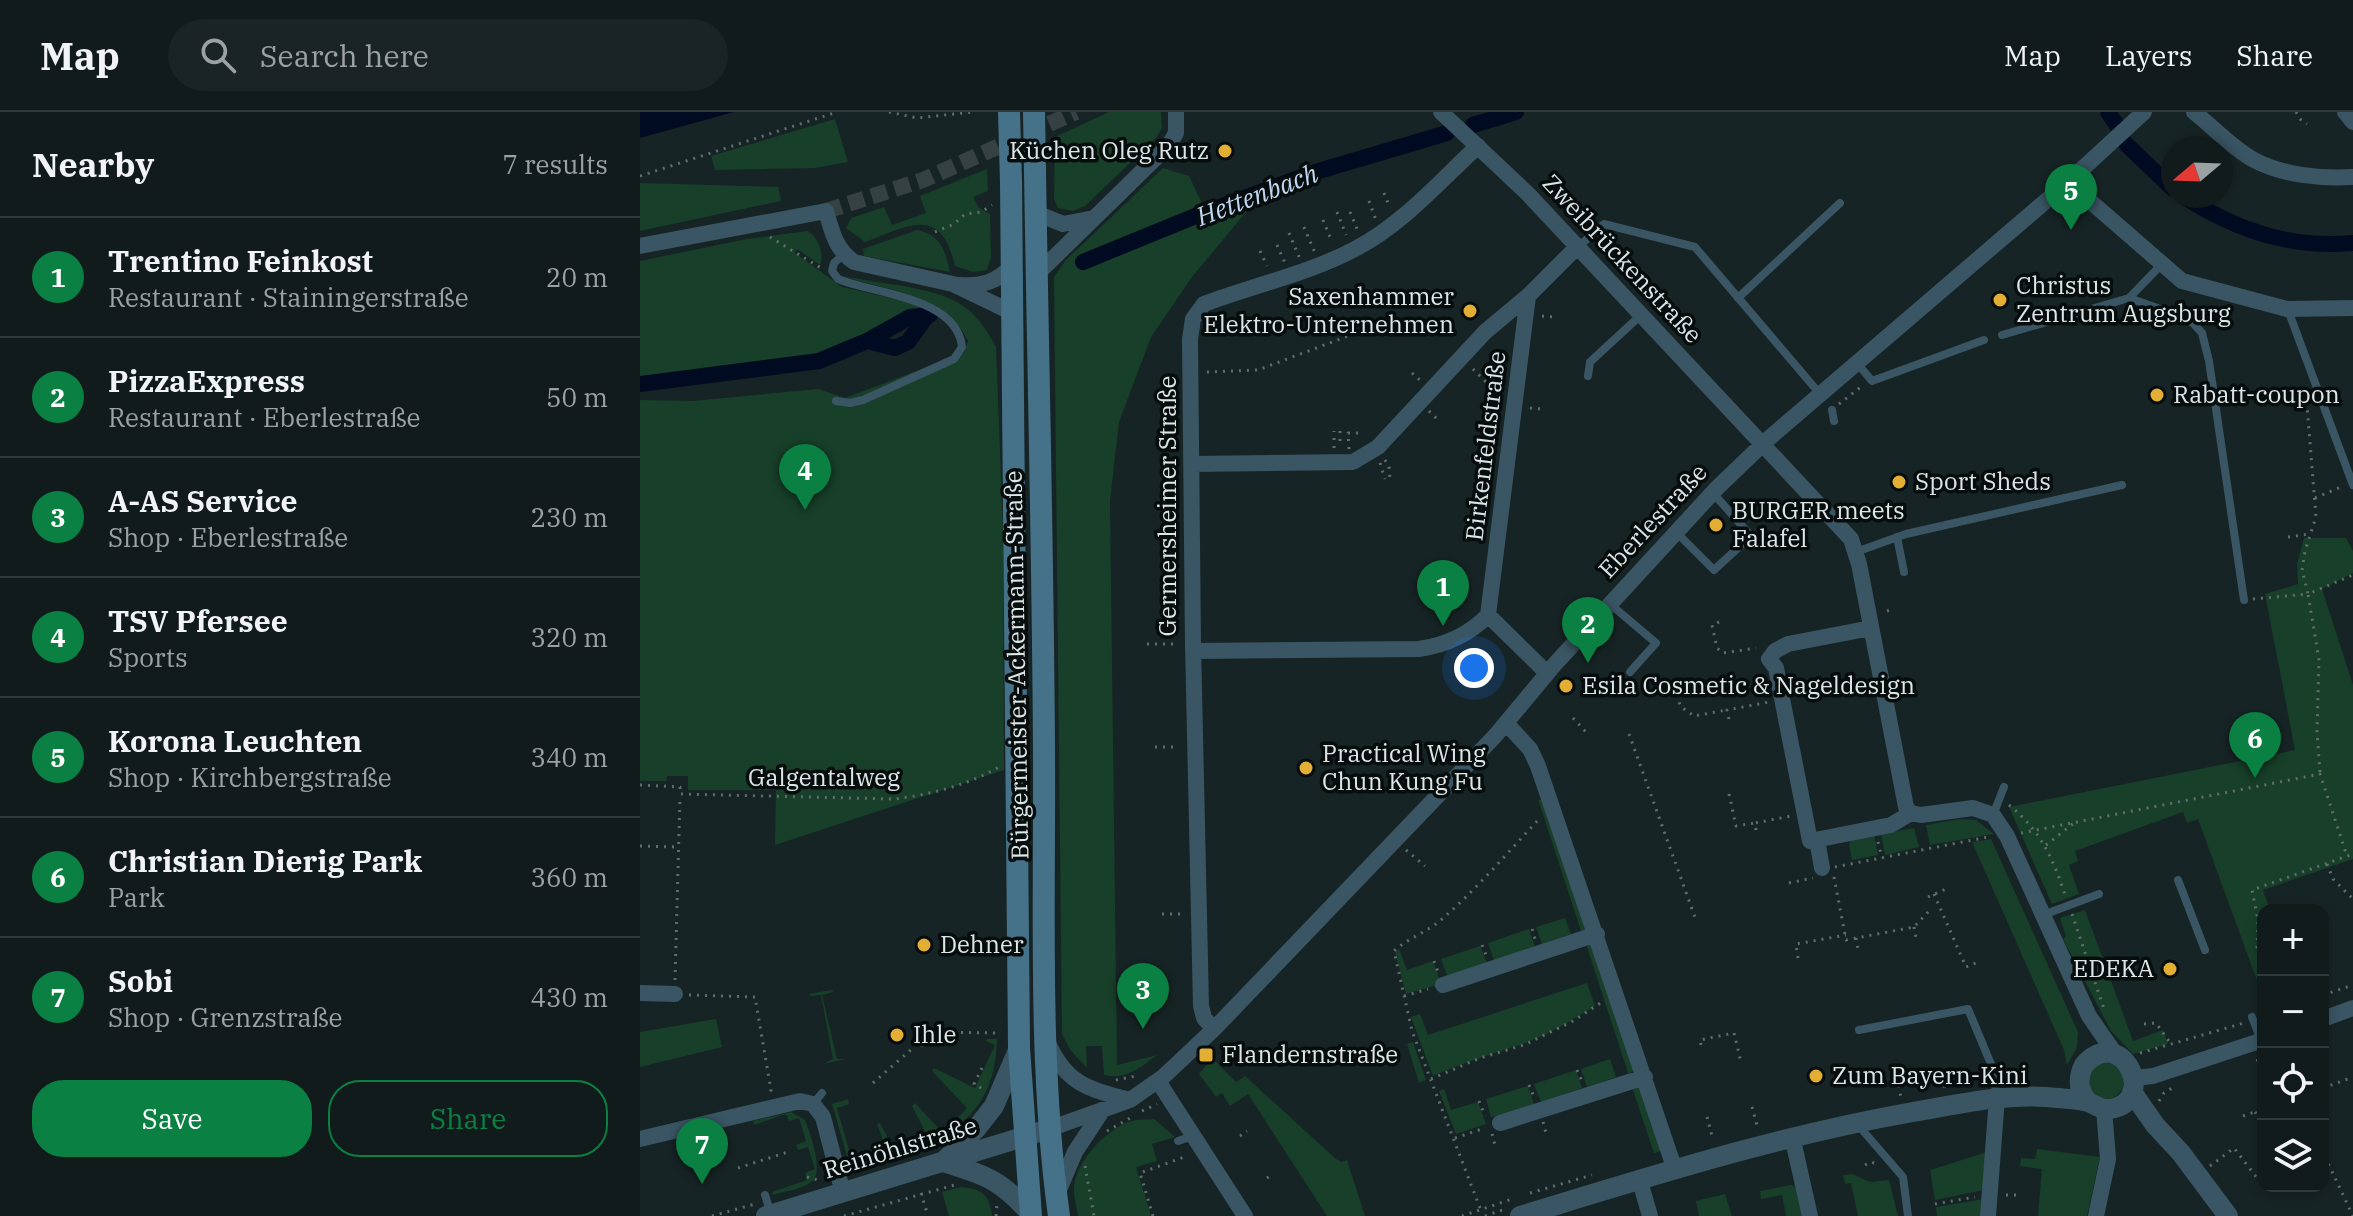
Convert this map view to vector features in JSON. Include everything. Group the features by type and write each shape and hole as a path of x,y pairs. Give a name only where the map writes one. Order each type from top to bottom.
{"main road":[{"name":"Bürgermeister-Ackermann-Straße","path":"1009,112 1019,1048 1023,1138 1031,1214"},
{"name":"Bürgermeister-Ackermann-Straße","path":"1034,112 1044,657 1046,1037 1049,1129 1058,1206"}],"street":[{"path":"1037,274 1169,145 1176,133 1176,112"},
{"name":"Zweibrückenstraße","path":"1441,112 1528,194 1837,522 1851,539 1856,552"},
{"name":"Eberlestraße","path":"1049,1129 1130,1100 1158,1081 1214,1029 1506,723 1609,603 1712,492 1762,444 2068,182 2144,112"},
{"path":"2194,112 2254,160 2288,172 2330,179 2353,177"},
{"path":"2345,112 2353,122"},
{"name":"Germersheimer Straße","path":"1214,1029 1204,1018 1201,1006 1193,647 1190,339 1193,319 1204,304 1351,251 1381,233 1478,146"},
{"path":"2068,182 2182,281 2287,309 2353,308"},
{"path":"640,246 826,211 834,240 843,255 865,266 953,284 985,284 999,279 1012,266"},
{"path":"1036,213 1063,224 1095,218"},
{"name":"Birkenfeldstraße","path":"1350,462 1364,458 1378,447 1485,332 1528,296 1577,247"},
{"path":"953,284 1013,313"},
{"name":"Birkenfeldstraße","path":"1488,615 1528,296"},
{"path":"1192,464 1350,462"},
{"path":"1856,552 1906,807 1911,813 1921,815 1973,808 1993,815 2000,837 2098,1016 2128,1064 2115,1098 2108,1159 2096,1216"},
{"path":"1193,647 1419,649 1438,646 1465,634 1488,615 1547,673"},
{"path":"1871,628 1788,644 1775,651 1769,659 1776,668 1810,841 1891,825 1911,813"},
{"path":"1506,723 1530,749 1538,766 1674,1167"},
{"path":"1817,840 1822,868"},
{"path":"1441,978 1597,934"},
{"path":"640,993 675,994"},
{"path":"2329,1017 2353,1008"},
{"path":"2092,1058 2098,1016"},
{"path":"1046,1037 1056,1060 1074,1081 1087,1089 1130,1100"},
{"path":"1520,1216 1674,1167 1792,1136 1856,1123 1997,1098 2115,1098 2153,1076 2257,1042"},
{"path":"1019,1048 994,1106 943,1162 988,1176 1012,1192 1031,1214"},
{"path":"2124,1055 2100,1054 2092,1058 2084,1065 2080,1077 2081,1092 2115,1098 2155,1125 2181,1153 2212,1207 2228,1216"},
{"path":"1500,1123 1645,1077"},
{"path":"2046,1096 2080,1077"},
{"path":"1158,1081 1191,1143 1245,1216"},
{"path":"1988,1216 1997,1098"},
{"path":"640,1139 740,1119 800,1101 818,1099 843,1193"},
{"path":"1058,1206 1075,1152 1102,1111"},
{"name":"Reinöhlstraße","path":"767,1208 843,1193 1049,1129"},
{"path":"1792,1136 1810,1216"},
{"path":"1639,1178 1650,1216"}],"lane":[{"path":"1738,298 1840,203"},
{"path":"1577,247 1604,224 1695,247 1821,395"},
{"path":"836,401 850,403 863,400 954,359 962,347 961,338 948,320 914,298 838,279 832,271 834,263 843,255"},
{"path":"2002,335 2129,298 2163,263"},
{"path":"2129,298 2180,316 2193,323 2202,333 2209,361 2244,600"},
{"path":"2287,309 2352,484"},
{"path":"1588,376 1590,362 1641,315"},
{"path":"1857,363 1872,381 1984,340"},
{"path":"1832,410 1834,421"},
{"path":"1856,552 1897,537 2122,485"},
{"path":"1675,531 1714,570 1751,536 1712,492"},
{"path":"1837,522 1852,508"},
{"path":"1897,537 1904,572"},
{"path":"1609,603 1656,643 1630,672"},
{"path":"1993,815 2004,787"},
{"path":"2178,880 2205,950"},
{"path":"2043,915 2099,894"},
{"path":"1859,1030 1968,1009 1991,1064 1997,1098"},
{"path":"2253,1018 2257,1028"},
{"path":"1856,1123 1903,1177 1908,1216"}],"path":[{"path":"640,176 837,112"},
{"path":"889,112 917,118 973,112"},
{"path":"2296,112 2307,124"},
{"path":"1369,201 1381,233"},
{"path":"935,232 954,224 965,214 981,212 996,203"},
{"path":"1337,212 1351,251"},
{"path":"1350,212 1351,251"},
{"path":"1323,220 1351,251"},
{"path":"1304,227 1304,269"},
{"path":"1289,233 1304,269"},
{"path":"766,235 838,279"},
{"path":"1277,245 1304,269"},
{"path":"1191,373 1258,370 1364,330"},
{"path":"1461,358 1487,383"},
{"path":"1832,410 1872,381"},
{"path":"2306,387 2316,517 2302,570 2319,660 2317,732 2320,774 2347,856"},
{"path":"1350,462 1348,433 1358,431"},
{"path":"1378,447 1389,467 1390,479"},
{"path":"2315,498 2352,484"},
{"path":"2288,537 2310,534"},
{"path":"2265,598 2308,594 2353,575"},
{"path":"1719,622 1712,625 1717,648 1723,653 1756,648 1769,659"},
{"path":"1147,644 1193,647"},
{"path":"1684,685 1676,687 1680,706 1694,716 1782,700"},
{"path":"1727,710 1729,719"},
{"path":"1573,718 1586,732"},
{"path":"1629,734 1696,920"},
{"path":"1155,747 1195,747"},
{"name":"Galgentalweg","path":"640,785 680,787 680,794 894,799 920,796 986,775 1002,765"},
{"path":"1932,908 1914,927 1846,940 1833,868 2320,774"},
{"path":"680,794 675,994 755,997 771,1090"},
{"path":"1729,794 1736,826 1804,813"},
{"path":"1999,799 2018,812 2046,845 2069,905 2098,1016"},
{"path":"1760,812 1762,821"},
{"path":"1480,1209 1412,1031 1394,951 1405,941 1438,923 1541,817"},
{"path":"2046,845 2075,822"},
{"path":"1755,823 1756,830"},
{"path":"1395,840 1425,866"},
{"path":"640,846 678,847"},
{"path":"2257,915 2252,890 2353,854"},
{"path":"2327,864 2333,879 2353,899"},
{"path":"1928,897 1946,889"},
{"path":"1934,894 1966,967 1978,962"},
{"path":"1162,914 1199,914"},
{"path":"1914,927 1916,938"},
{"path":"1798,958 1796,944 1846,935"},
{"path":"1856,938 1858,950"},
{"path":"1482,945 1485,954"},
{"path":"1404,996 1441,978 1434,961"},
{"path":"2329,993 2353,985"},
{"path":"1431,1079 1480,1058 1524,1045 1573,1021 1602,1002"},
{"path":"2124,1055 2253,1018"},
{"path":"2144,1024 2156,1023 2171,1044"},
{"path":"922,1048 921,1030 1002,1033"},
{"path":"1701,1045 1700,1040 1734,1033 1741,1062"},
{"path":"873,1083 913,1048"},
{"path":"974,1084 982,1068"},
{"path":"1577,1070 1581,1078"},
{"path":"1942,1070 1946,1091"},
{"path":"1112,1081 1143,1072"},
{"path":"2329,1086 2353,1077"},
{"path":"1897,1078 1901,1098"},
{"path":"2159,1102 2164,1093 2185,1083"},
{"path":"1529,1085 1533,1094"},
{"path":"1101,1135 1168,1097"},
{"path":"1479,1101 1484,1114"},
{"path":"1752,1107 1762,1144"},
{"path":"2243,1116 2255,1112 2261,1120"},
{"path":"1707,1117 1717,1156"},
{"path":"1455,1138 1500,1123"},
{"path":"1240,1136 1247,1131"},
{"path":"1153,1216 1140,1173 1191,1143"},
{"path":"2206,1168 2234,1148 2257,1178"},
{"path":"738,1168 791,1151"},
{"path":"1083,1156 1094,1216"},
{"path":"2329,1165 2353,1216"},
{"path":"1267,1178 1273,1174"},
{"path":"807,1177 818,1177 808,1202"},
{"name":"Reinöhlstraße","path":"844,1216 960,1184"},
{"path":"921,1193 928,1216"}],"green space":[{"path":"1109,112 1161,112 1162,128 1156,138 1085,206 1073,211 1058,208 1054,199 1055,137"},
{"path":"835,119 848,162 815,168 715,170 711,156"},
{"path":"1163,168 1189,176 1209,218 1245,204 1246,212 1192,277 1151,337 1119,422 1110,501 1117,1065 1157,1055 1132,1072 1112,1076 1104,1075 1102,1046 1086,1046 1087,1068 1070,1050 1062,1034 1054,277 1066,260"},
{"path":"987,169 988,191 973,197 979,208 990,214 991,258 987,270 973,272 955,266 949,247 932,227 909,226 865,242 846,228 851,218 884,207 892,225 926,213 920,196"},
{"path":"640,183 778,187 781,201 640,231"},
{"path":"917,230 931,235 941,245 950,272 864,256 863,249"},
{"path":"808,231 820,246 820,265 797,249 795,253 842,287 913,303 923,311 818,358 640,380 640,261 747,239"},
{"path":"841,275 944,296 971,312 996,347 1003,529 1004,770 775,845 776,790 688,790 688,776 667,776 666,781 640,781 640,400 692,401 818,389 845,398 964,353 968,341 945,312 912,296"},
{"path":"2304,538 2346,538 2353,551 2353,573 2322,589 2353,685 2353,859 2263,890 2268,904 2257,904 2257,981 2198,819 2187,823 2183,812 2075,851 2078,861 2069,865 2079,894 2052,904 2009,807 2295,750 2265,594 2298,584 2297,564"},
{"path":"1538,799 1542,801 1588,930 1581,931"},
{"path":"1960,819 1976,820 1994,834 1930,845 1926,825"},
{"path":"1914,828 1919,847 1885,855 1881,834"},
{"path":"1874,835 1878,855 1852,860 1851,840"},
{"path":"1991,839 2078,1032 2077,1047 2067,1065 2064,1050 1972,842"},
{"path":"2085,910 2133,1041 2163,1030 2168,1044 2133,1054 2111,1031 2063,939 2066,936 2060,918"},
{"path":"1565,918 1571,934 1542,944 1536,927"},
{"path":"1529,929 1535,947 1494,960 1488,943"},
{"path":"1593,942 1634,1071 1628,1073 1586,944"},
{"path":"1480,946 1487,963 1447,976 1441,959"},
{"path":"1399,949 1407,970 1433,961 1441,984 1406,994 1395,952"},
{"path":"1587,983 1595,1006 1532,1040 1433,1076 1411,1017 1420,1014 1428,1035"},
{"path":"832,990 822,995 837,1059 846,1059 823,1064 833,1059 821,995 809,994"},
{"path":"716,1019 722,1047 640,1067 640,1032"},
{"path":"987,1039 997,1039 993,1070 985,1095 971,1114 954,1129 909,1150 857,1166 849,1163 832,1104 848,1099 849,1104 837,1108 852,1160 887,1150 877,1124 880,1123 895,1151 927,1135 912,1106 915,1103 943,1133 967,1108 932,1071 934,1068 975,1088 995,1045"},
{"path":"1413,1042 1426,1080 1419,1083 1407,1044"},
{"path":"1212,1058 1236,1082 1245,1076 1336,1159 1341,1162 1347,1160 1365,1216 1327,1216 1248,1094 1230,1106 1222,1093 1216,1097 1199,1074"},
{"path":"1610,1059 1616,1077 1587,1087 1581,1069"},
{"path":"2106,1063 2119,1068 2124,1081 2119,1094 2106,1099 2093,1094 2088,1081 2093,1068"},
{"path":"1576,1070 1582,1088 1541,1102 1534,1084"},
{"path":"1639,1085 1661,1151 1654,1153 1632,1087"},
{"path":"1528,1086 1534,1104 1491,1117 1486,1099"},
{"path":"1444,1089 1451,1110 1478,1102 1486,1124 1456,1134 1439,1091"},
{"path":"791,1112 805,1120 817,1170 811,1182 773,1195 772,1192 807,1180 805,1173 815,1169 808,1147 798,1150 796,1145 806,1141 799,1118 789,1121 787,1115 782,1115 754,1125 753,1121"},
{"path":"1154,1119 1175,1137 1152,1144 1157,1161 1136,1167 1151,1216 1078,1216 1075,1180 1092,1150 1109,1133 1128,1122"},
{"path":"2037,1149 2100,1157 2087,1216 2038,1216 2042,1169 2020,1166 2021,1158 2035,1159"},
{"path":"1987,1152 1984,1190 1935,1200 1930,1170"},
{"path":"1852,1174 1870,1182 1889,1180 1898,1216 1858,1216 1851,1183 1845,1184 1843,1175"},
{"path":"1791,1185 1797,1188 1804,1216 1786,1216 1782,1195 1761,1199 1760,1191"},
{"path":"961,1187 984,1194 992,1216 949,1216 942,1192"},
{"path":"1725,1194 1732,1216 1699,1216 1696,1201"},
{"path":"1984,1199 1983,1216 1937,1216 1936,1207"}],"water":[{"path":"640,112 734,112 640,138"}],"waterway":[{"path":"1473,125 1516,112"},
{"path":"2108,112 2118,127"},
{"name":"Hettenbach","path":"1083,262 1312,173 1447,133"},
{"path":"2126,144 2161,178"},
{"path":"2203,208 2243,227 2285,240 2353,243"},
{"name":"Hettenbach","path":"867,341 910,317 930,315"},
{"name":"Hettenbach","path":"640,384 819,361 867,341 895,348 908,342 926,317"}],"tunnel":[{"path":"826,211 923,180 1076,112"}],"place":[{"name":"Küchen Oleg Rutz","path":"1225,151"},
{"name":"Korona Leuchten","path":"2071,230"},
{"name":"Christus Zentrum Augsburg","path":"2000,300"},
{"name":"Saxenhammer Elektro-Unternehmen","path":"1470,311"},
{"name":"Rabatt-coupon","path":"2157,395"},
{"name":"Sport Sheds","path":"1899,482"},
{"name":"TSV Pfersee","path":"805,510"},
{"name":"BURGER meets Falafel","path":"1716,525"},
{"name":"Trentino Feinkost","path":"1443,626"},
{"name":"PizzaExpress","path":"1588,663"},
{"name":"Esila Cosmetic & Nageldesign","path":"1566,686"},
{"name":"Practical Wing Chun Kung Fu","path":"1306,768"},
{"name":"Christian Dierig Park","path":"2255,778"},
{"name":"Dehner","path":"924,945"},
{"name":"EDEKA","path":"2170,969"},
{"name":"A-AS Service","path":"1143,1029"},
{"name":"Ihle","path":"897,1035"},
{"name":"Flandernstraße","path":"1206,1055"},
{"name":"Zum Bayern-Kini","path":"1816,1076"},
{"name":"Sobi","path":"702,1184"}]}
